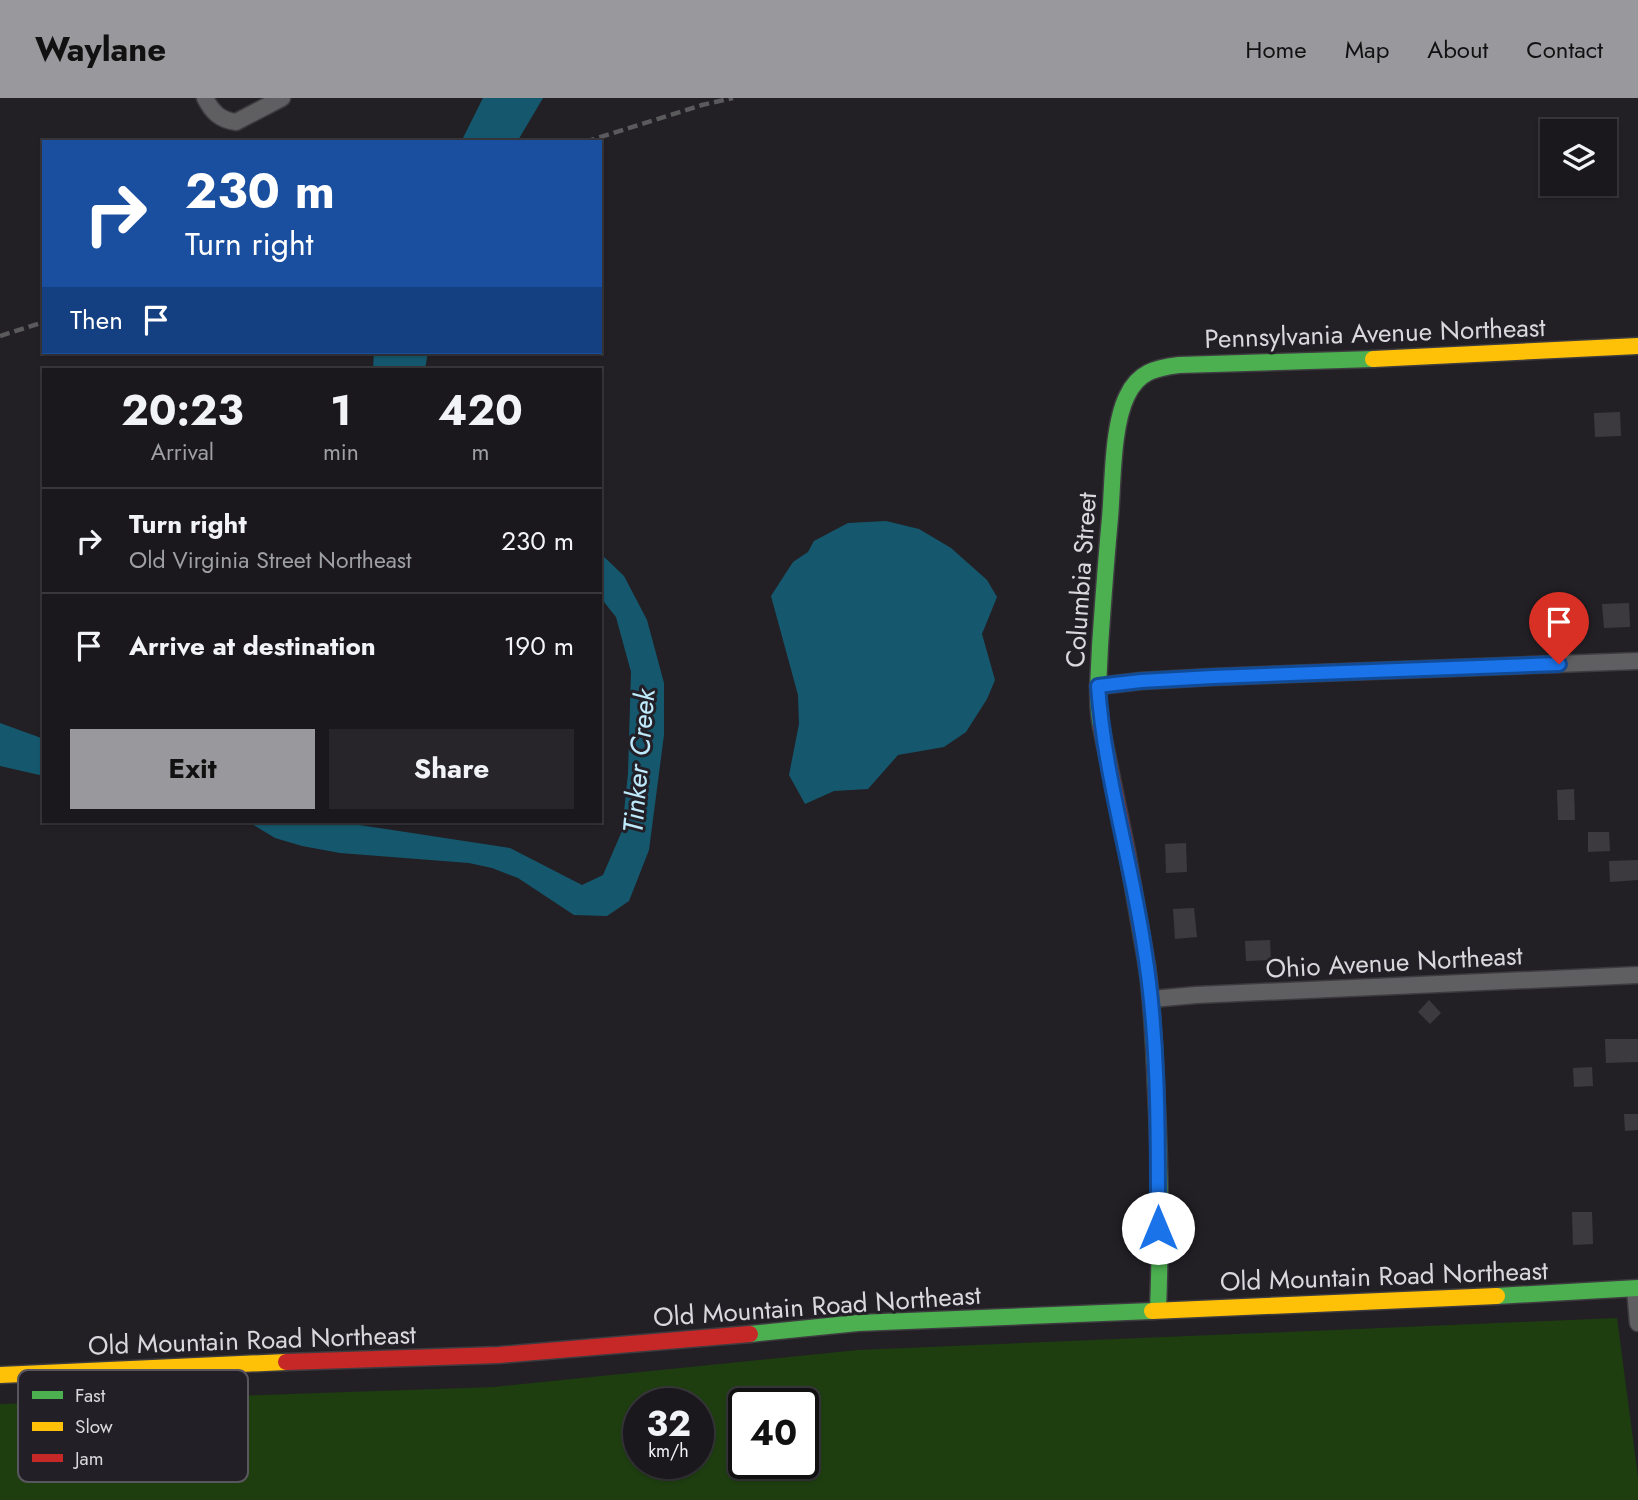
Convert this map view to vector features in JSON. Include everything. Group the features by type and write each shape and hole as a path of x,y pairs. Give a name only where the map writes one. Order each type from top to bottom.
{"street":[{"path":"205,98 210,109 219,118 236,122 282,98"},
{"name":"Pennsylvania Avenue Northeast","path":"1127,396 1145,374 1179,365 1322,362 1638,346"},
{"name":"Columbia Street","path":"1127,396 1120,416 1116,444 1098,686 1100,720 1127,852 1152,999 1158,1123 1158,1310"},
{"path":"1098,686 1213,677 1638,662"},
{"name":"Ohio Avenue Northeast","path":"1152,999 1638,975"},
{"path":"1636,1288 1638,1324"},
{"name":"Old Mountain Road Northeast","path":"107,1370 499,1355 858,1323 1636,1288"},
{"name":"Old Mountain Road Northeast","path":"0,1375 18,1374"}],"green space":[{"path":"1617,1318 1638,1477 1638,1500 0,1500 0,1404 18,1403 18,1482 248,1482 248,1395 494,1387 858,1350"}],"water":[{"path":"483,98 543,98 518,140 462,140"},
{"path":"374,354 428,354 425,368 373,368"},
{"path":"886,521 919,529 951,548 987,580 997,597 982,634 995,680 987,699 966,732 944,747 898,755 868,789 834,791 805,804 789,775 799,724 798,695 771,596 793,562 808,552 814,541 848,523"},
{"name":"Tinker Creek","path":"602,555 624,576 647,620 664,683 664,735 649,850 629,901 607,916 574,915 518,878 492,868 469,863 340,853 302,846 275,838 250,823 351,823 510,848 582,885 603,875 622,831 628,773 631,672 616,617 602,600"},
{"path":"0,723 42,738 42,776 0,766"}],"building":[{"path":"1620,412 1621,436 1595,437 1594,413"},
{"path":"1629,603 1630,627 1604,628 1602,604"},
{"path":"1574,789 1575,820 1558,820 1557,790"},
{"path":"1588,832 1609,832 1610,851 1588,852"},
{"path":"1186,843 1187,872 1166,873 1165,844"},
{"path":"1638,860 1638,880 1610,882 1609,861"},
{"path":"1194,908 1197,937 1175,939 1173,909"},
{"path":"1270,940 1271,960 1246,961 1245,941"},
{"path":"1429,1000 1441,1013 1430,1024 1418,1012"},
{"path":"1605,1039 1638,1039 1638,1062 1606,1063"},
{"path":"1592,1067 1593,1086 1574,1087 1573,1068"},
{"path":"1624,1114 1638,1114 1638,1130 1625,1131"},
{"path":"1572,1212 1592,1212 1593,1244 1573,1245"}],"railway":[{"path":"591,140 733,98"},
{"path":"0,336 42,323"}],"traffic: fast":[{"path":"1101,726 1098,696 1100,646 1114,456 1122,408 1136,381 1148,373 1179,365 1373,359"},
{"path":"1147,966 1153,1028 1158,1144 1158,1309"},
{"path":"1497,1296 1638,1288"},
{"path":"750,1334 858,1323 1152,1311"}],"traffic: slow":[{"path":"1373,359 1638,346"},
{"path":"1152,1311 1497,1296"},
{"path":"110,1370 286,1362"},
{"path":"0,1375 18,1374"}],"traffic: jam":[{"path":"1101,726 1147,966"},
{"path":"286,1362 499,1355 750,1334"}],"route":[{"path":"1158,1228 1158,1123 1152,999 1127,852 1100,720 1098,686 1213,677 1559,664"}]}
